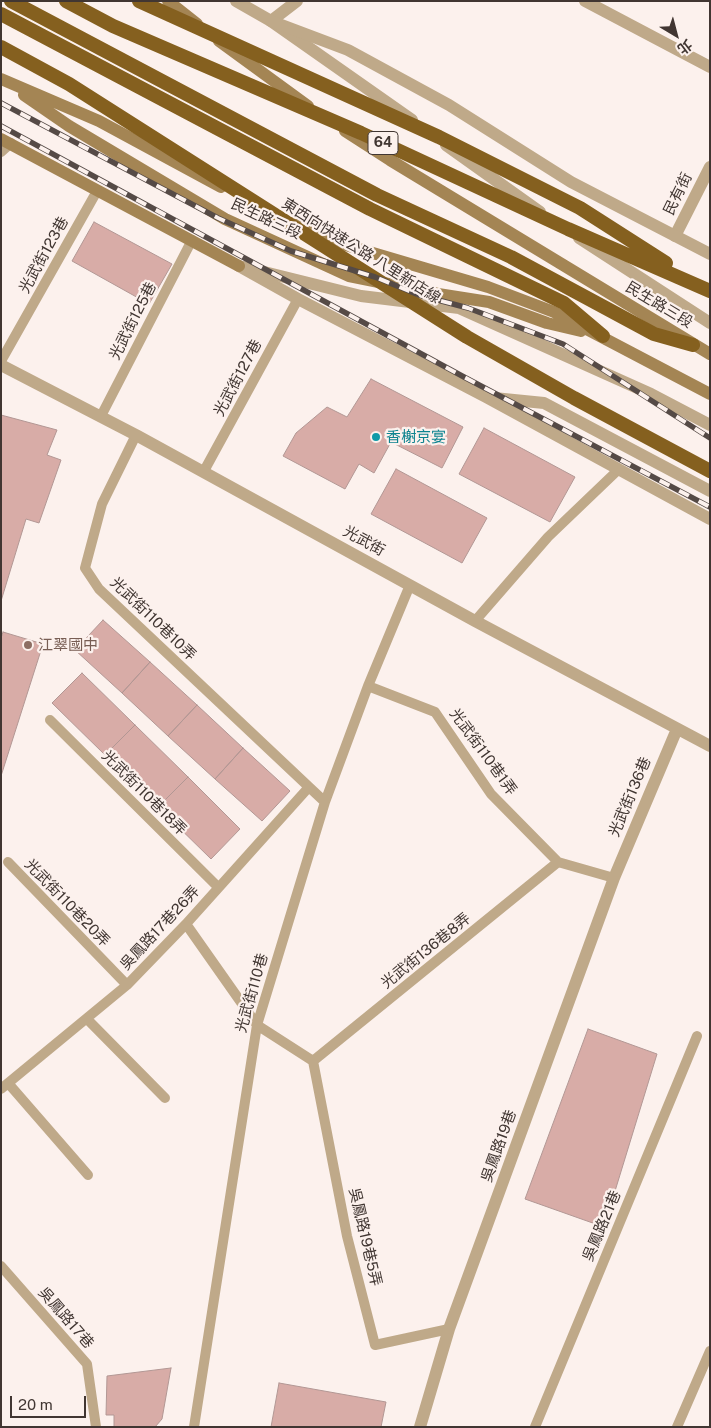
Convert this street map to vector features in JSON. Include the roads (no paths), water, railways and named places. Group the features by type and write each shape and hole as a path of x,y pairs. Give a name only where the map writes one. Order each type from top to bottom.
{"highway":[{"path":"10,1 378,195 511,257 654,334 693,345"},
{"name":"64","path":"66,1 113,26 361,133 568,229 705,288"},
{"path":"139,1 439,137 580,208 705,288"},
{"path":"1,14 370,209 564,303 603,336"},
{"name":"東西向快速公路 八里新店線","path":"1,47 69,84 467,337 710,471"}],"main road":[{"name":"民生路三段","path":"168,1 277,85 390,160 710,354"},
{"name":"民生路三段","path":"1,79 69,126 225,219 349,276 489,302 547,323 603,336"},
{"name":"民生路三段","path":"1,79 98,121 202,177 339,243 488,287 554,312 603,336 710,394"},
{"path":"4,145 97,191 239,266"}],"street":[{"path":"236,1 341,69 498,183 653,288 710,323"},
{"path":"271,22 297,1"},
{"path":"585,1 710,67"},
{"path":"271,22 348,50 449,105 571,182 710,254"},
{"name":"民有街","path":"675,236 710,167"},
{"path":"239,266 710,519"},
{"path":"239,266 361,296 459,308 651,394 710,424"},
{"name":"光武街","path":"1,365 101,416 475,621 710,746"},
{"path":"486,397 544,403 710,491"},
{"name":"光武街136巷","path":"614,878 677,728"},
{"name":"吳鳳路19巷","path":"420,1427 449,1328 614,878"}],"lane":[{"name":"光武街123巷","path":"1,361 97,191"},
{"name":"光武街125巷","path":"101,416 192,240"},
{"name":"光武街127巷","path":"204,472 298,299"},
{"name":"光武街110巷10弄","path":"136,435 102,504 86,568 99,589 309,787"},
{"path":"475,621 548,537 618,470"},
{"name":"光武街110巷","path":"194,1427 257,1025 325,802 368,686 410,585"},
{"name":"光武街110巷1弄","path":"368,686 435,712 490,794 558,862 614,878"},
{"name":"光武街110巷18弄","path":"50,720 218,887"},
{"path":"309,787 325,802"},
{"name":"吳鳳路17巷26弄","path":"5,1086 127,985 186,924 309,787"},
{"name":"光武街110巷20弄","path":"8,862 127,985"},
{"name":"光武街136巷8弄","path":"313,1061 558,862"},
{"path":"186,924 257,1025 313,1061"},
{"path":"86,1019 165,1098"},
{"name":"吳鳳路21巷","path":"535,1427 697,1036"},
{"name":"吳鳳路19巷5弄","path":"313,1061 348,1236 375,1345 449,1328"},
{"path":"5,1086 88,1175"},
{"name":"吳鳳路17巷","path":"1,1266 87,1364 96,1427"},
{"path":"677,1427 710,1351"}],"railway":[{"path":"1,103 218,218 291,251 375,277 419,295 468,308 563,344 710,438"},
{"path":"1,126 464,377 710,507"}],"place":[{"name":"香榭京宴","path":"376,437"},
{"name":"江翠國中","path":"28,645"}]}
